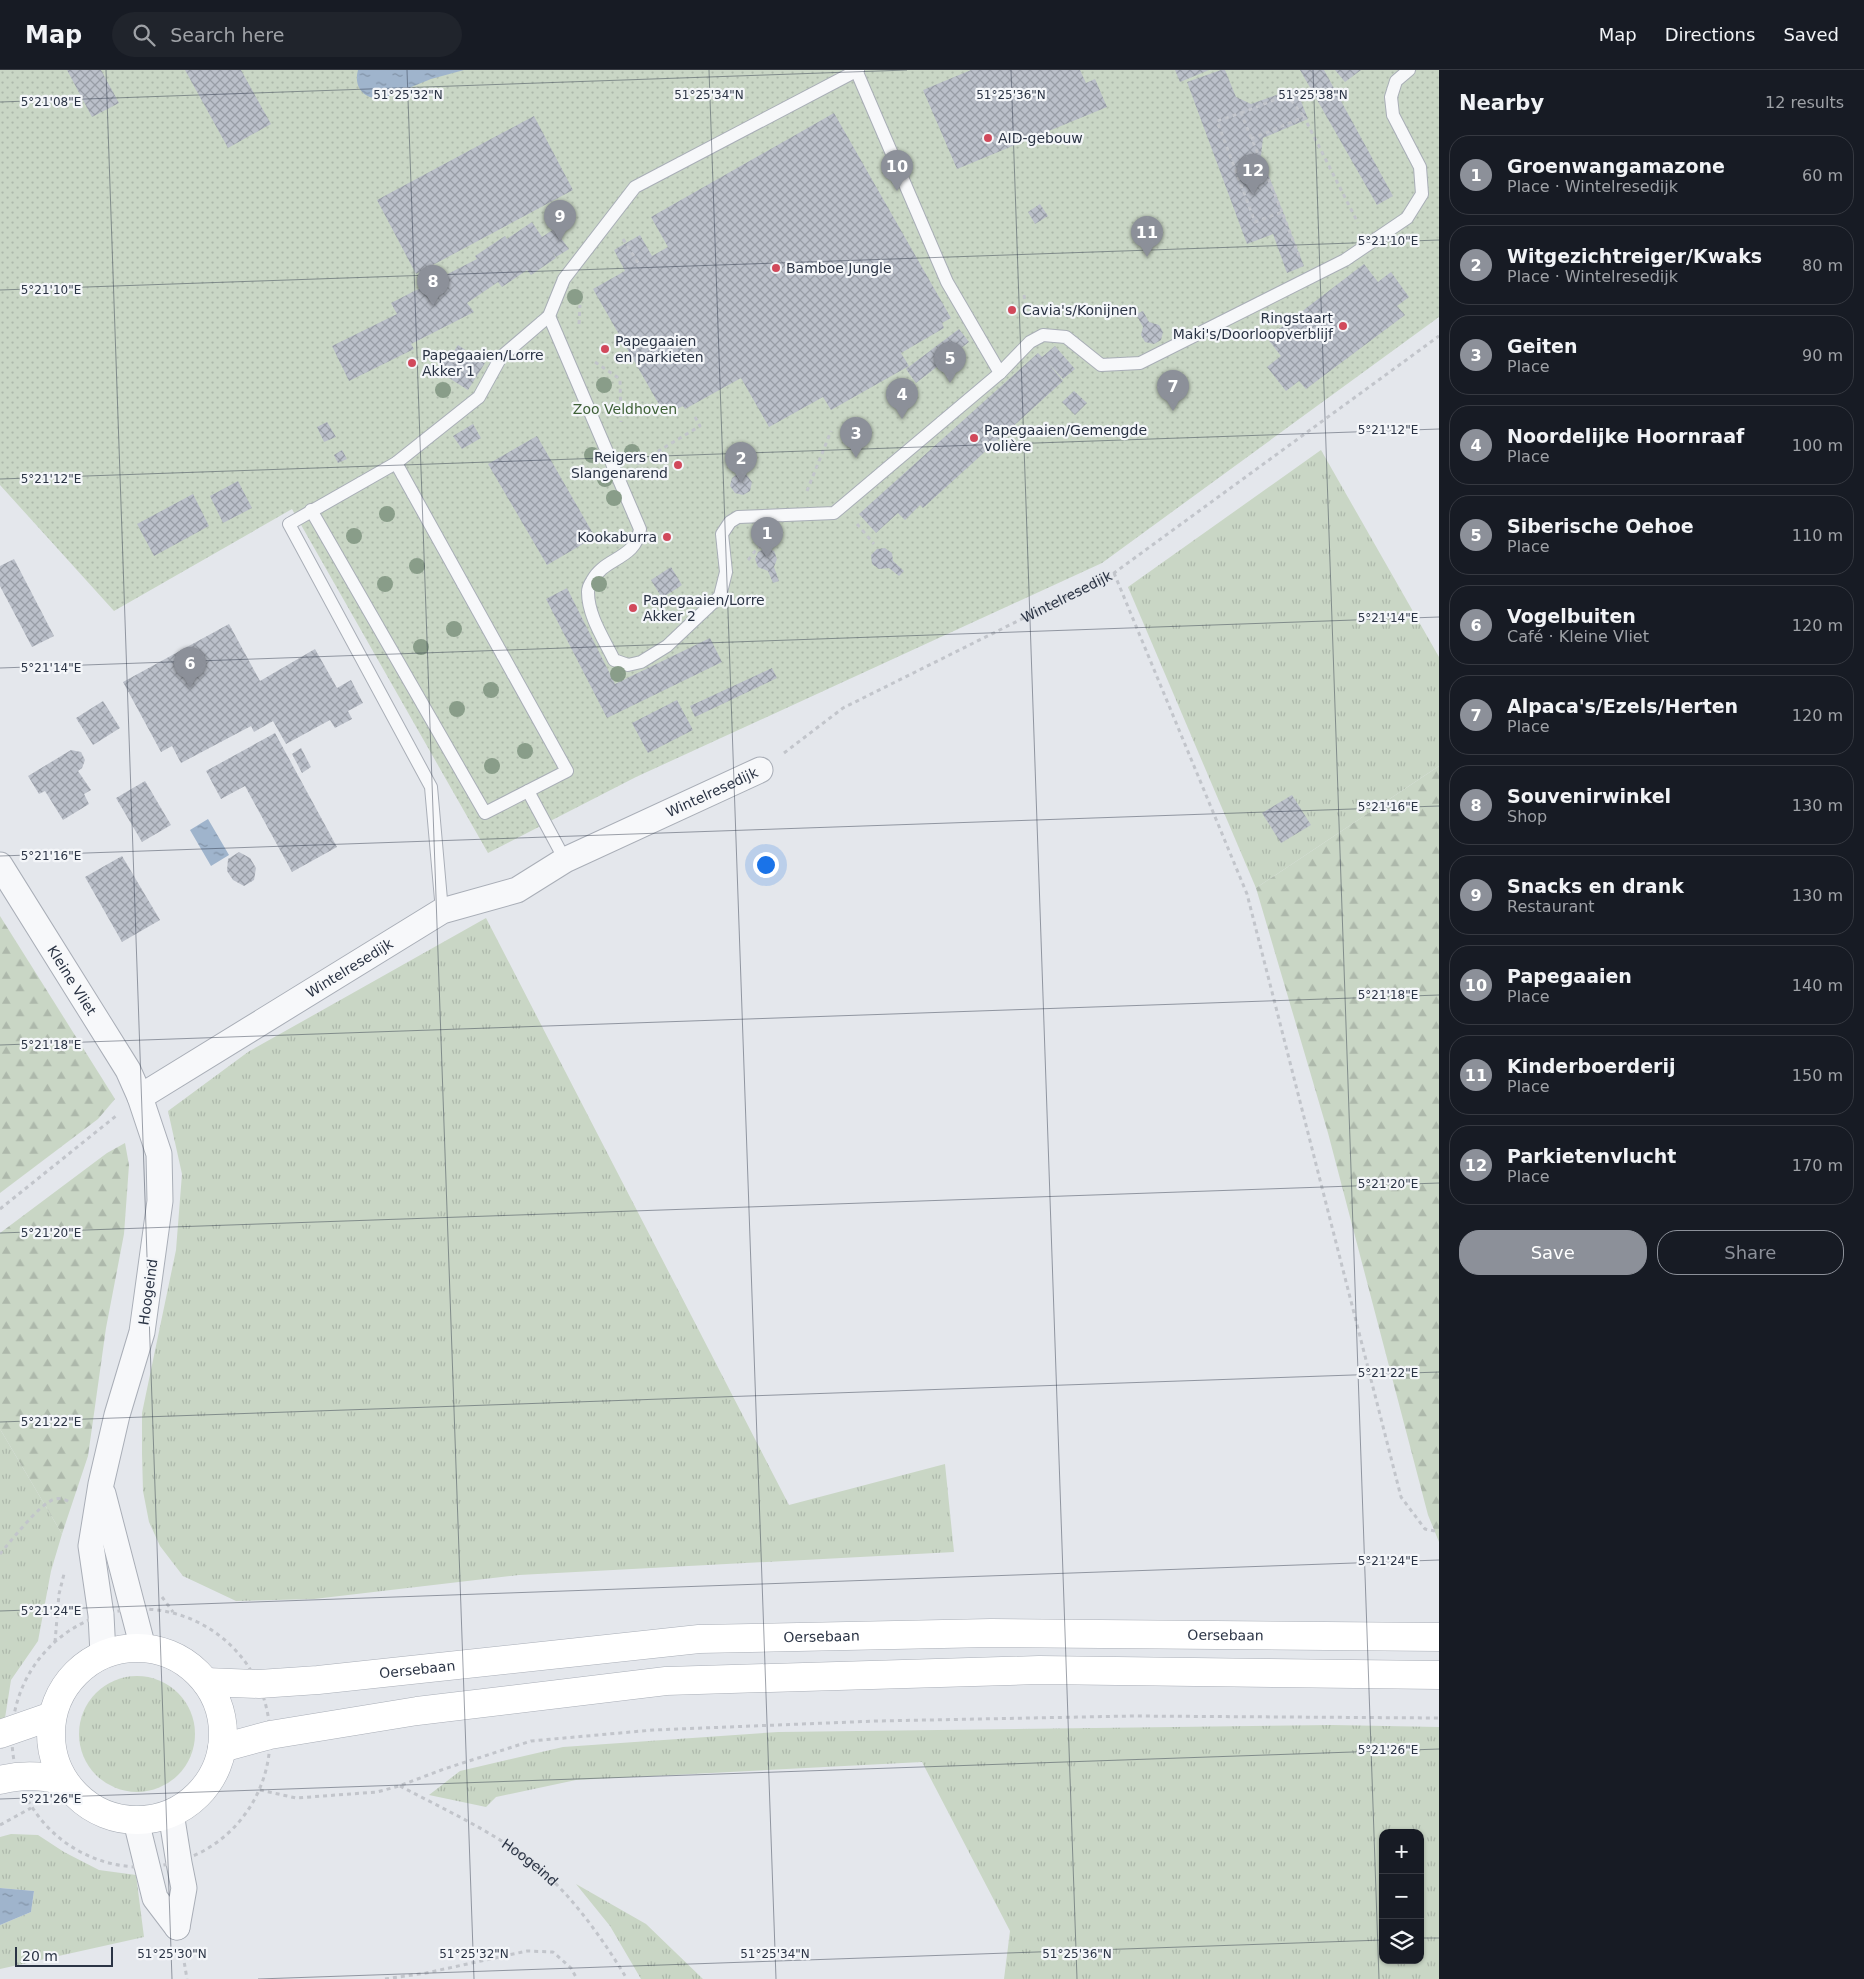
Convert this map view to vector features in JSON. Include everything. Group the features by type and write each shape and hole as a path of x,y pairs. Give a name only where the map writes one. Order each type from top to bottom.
{"main road":[{"name":"Oersebaan","path":"206,1682 259,1684 308,1680 699,1639 991,1633 1439,1636"},
{"path":"143,1648 167,1653 188,1665 206,1682 217,1702 222,1725 222,1748 212,1775 195,1798 171,1813 154,1819 136,1821 108,1816 84,1802 64,1782 54,1761 50,1738 52,1716 62,1690 80,1669 103,1654 123,1649 143,1648"},
{"path":"222,1748 270,1735 417,1711 666,1681 1039,1670 1439,1675"},
{"path":"0,1734 52,1716"},
{"path":"0,1780 17,1775 45,1776 64,1782"}],"street":[{"name":"Wintelresedijk","path":"140,1097 442,911 517,890 566,860 760,770"},
{"name":"Kleine Vliet","path":"0,865 128,1070 140,1097"},
{"name":"Hoogeind","path":"103,1654 101,1615 91,1546 101,1484 117,1415 142,1332 160,1201 159,1154 140,1097"},
{"name":"Hoogeind","path":"101,1484 143,1648"},
{"path":"136,1821 155,1898 178,1927 184,1888 178,1863 171,1813"}],"lane":[{"path":"442,911 432,787 289,524 310,510 396,463 479,397 501,357 549,316 564,279 635,187 857,70 947,282 1000,373"},
{"path":"549,316 640,530 632,550 597,572 588,590 593,617 614,660 628,665 641,662 667,646 720,596 726,572 722,534 730,522 738,517 834,513 1000,373 1030,342 1043,336 1066,337 1101,365 1140,363 1345,260 1407,218 1422,194 1420,167 1393,115 1391,97 1396,81 1409,70"},
{"path":"310,510 485,813 567,771 396,463"},
{"path":"528,791 566,860"}],"path":[{"path":"1282,212 1255,222 1217,121 1287,95 1304,117 1368,245"},
{"path":"1241,113 1302,263"},
{"path":"1251,139 1304,117"},
{"name":"Wintelresedijk","path":"760,770 843,708 1114,573 1439,336"},
{"path":"617,476 700,426 694,415"},
{"path":"726,572 751,558 762,545 776,542 792,515 831,432"},
{"path":"1114,573 1247,894 1401,1497 1425,1529 1439,1532"},
{"path":"0,1209 140,1097"},
{"path":"0,1554 30,1518 53,1499 64,1499 74,1506"},
{"path":"260,1790 296,1798 377,1792 531,1741 653,1730 877,1721 1123,1716 1439,1718"},
{"name":"Hoogeind","path":"399,1786 459,1817 507,1845 541,1869 573,1903 610,1950 627,1979"},
{"path":"0,1825 32,1808"},
{"path":"385,1979 426,1973 527,1951 553,1952 570,1968 578,1979"}],"green space":[{"name":"Zoo Veldhoven","path":"0,70 1439,70 1439,317 1102,563 636,777 488,853 292,509 114,611 0,485"},
{"path":"1321,450 1439,657 1439,766 1256,888 1128,587"},
{"path":"1439,766 1439,1542 1428,1515 1328,1133 1256,888"},
{"path":"0,916 115,1099 98,1119 0,1193"},
{"path":"486,918 789,1505 945,1464 954,1552 519,1575 314,1599 236,1601 183,1576 160,1546 149,1522 143,1491 142,1413 176,1250 182,1174 168,1111 248,1052"},
{"path":"125,1143 129,1165 124,1234 106,1328 88,1456 62,1534 0,1429 0,1233 107,1153"},
{"path":"0,1429 62,1534 51,1571 38,1641 11,1680 5,1718 0,1719"},
{"path":"137,1676 159,1680 178,1693 191,1712 195,1734 191,1756 178,1775 159,1788 137,1792 115,1788 96,1775 83,1756 79,1734 83,1712 96,1693 115,1680"},
{"path":"1332,1725 1439,1727 1439,1979 1004,1979 1010,1931 922,1762 576,1780 496,1797 486,1807 429,1795 460,1771 563,1747 778,1732"},
{"path":"11,1834 38,1835 64,1852 99,1870 136,1875 144,1937 0,1969 0,1925 31,1912 34,1891 0,1888 0,1837"},
{"path":"576,1884 646,1924 703,1979 641,1979 610,1926"}],"water":[{"path":"358,70 464,70 431,79 384,98 377,98 366,95 359,88 357,82"},
{"path":"208,819 229,855 211,866 190,830"},
{"path":"0,1888 34,1891 31,1912 0,1925"}],"building":[{"path":"67,70 101,70 119,103 92,117"},
{"path":"185,70 241,70 271,124 228,148"},
{"name":"AID-gebouw","path":"971,70 1080,70 1086,83 1095,79 1107,107 957,169 923,90"},
{"path":"1175,70 1209,70 1180,82"},
{"path":"1225,70 1236,97 1251,104 1296,88 1308,119 1263,138 1261,156 1304,266 1287,273 1273,234 1247,244 1187,82"},
{"path":"1300,70 1324,70 1393,196 1377,205"},
{"path":"1335,70 1361,70 1345,82"},
{"name":"Bamboe Jungle","path":"834,113 951,318 942,323 944,328 901,353 909,366 831,410 823,397 769,427 741,378 685,409 683,406 665,415 593,289 625,271 614,250 640,235 652,256 668,247 651,217"},
{"path":"534,116 573,190 416,274 377,200"},
{"path":"1040,204 1048,216 1035,224 1028,212"},
{"path":"532,222 542,237 554,229 569,249 556,257 552,251 556,258 531,275 527,270 502,287 498,282 467,303 474,312 411,344 414,349 349,381 332,346 397,314 391,303 477,259 475,256 505,236 507,239"},
{"path":"1364,264 1378,282 1391,272 1409,297 1397,306 1405,315 1306,389 1299,381 1286,391 1267,367 1281,356 1267,338"},
{"path":"1143,311 1149,322 1159,325 1163,332 1161,340 1154,344 1145,342 1141,335 1143,327 1136,314"},
{"path":"959,329 969,342 916,383 906,369"},
{"path":"458,345 485,363 468,390 441,373 445,367 441,362 444,354 450,350 454,351"},
{"path":"1055,346 1075,369 1063,379 1048,363 1063,381 923,508 920,505 905,520 898,513 876,533 859,514 1038,353 1042,357"},
{"path":"1074,391 1087,403 1075,415 1062,402"},
{"path":"327,422 336,437 324,442 317,427"},
{"path":"473,424 481,438 462,449 453,436"},
{"path":"537,436 595,537 547,565 488,464"},
{"path":"342,450 347,459 338,463 334,455"},
{"path":"743,459 749,461 746,474 752,482 750,491 743,495 735,493 730,486 732,478 739,473"},
{"path":"238,481 252,508 223,523 210,496"},
{"path":"193,494 209,526 154,556 137,524"},
{"path":"766,548 774,551 777,559 774,567 779,581 773,583 768,571 758,567 755,559 758,552"},
{"path":"885,548 892,553 893,561 904,571 899,576 889,568 879,569 872,564 871,555 877,549"},
{"path":"14,559 54,636 32,647 0,586 0,566"},
{"path":"671,567 682,585 662,598 651,580"},
{"path":"567,588 615,684 710,638 722,662 607,718 546,599"},
{"path":"229,624 260,681 315,649 337,688 351,680 363,703 348,711 352,719 335,728 330,720 286,744 273,721 254,732 251,726 181,763 172,746 161,752 123,682"},
{"path":"772,668 777,678 695,717 690,706"},
{"path":"677,700 693,730 648,753 632,723"},
{"path":"103,701 120,728 93,745 76,718"},
{"path":"275,733 337,847 292,872 245,786 221,799 206,771"},
{"path":"301,748 311,767 302,773 292,754"},
{"path":"71,750 81,752 85,760 82,768 78,771 91,790 84,794 89,804 63,820 45,791 39,794 28,776"},
{"path":"145,781 171,825 142,842 116,798"},
{"path":"1292,795 1311,825 1281,843 1262,813"},
{"path":"239,852 250,858 256,868 254,880 244,886 233,880 227,871 228,859"},
{"path":"122,856 160,920 122,942 85,877"}],"place":[{"name":"AID-gebouw","path":"988,138"},
{"name":"Papegaaien","path":"897,191"},
{"name":"Parkietenvlucht","path":"1253,195"},
{"name":"Snacks en drank","path":"560,241"},
{"name":"Kinderboerderij","path":"1147,257"},
{"name":"Bamboe Jungle","path":"776,268"},
{"name":"Souvenirwinkel","path":"433,306"},
{"name":"Cavia's/Konijnen","path":"1012,310"},
{"name":"Ringstaart Maki's/Doorloopverblijf","path":"1343,326"},
{"name":"Papegaaien en parkieten","path":"605,349"},
{"name":"Papegaaien/Lorre Akker 1","path":"412,363"},
{"name":"Siberische Oehoe","path":"950,383"},
{"name":"Alpaca's/Ezels/Herten","path":"1173,411"},
{"name":"Noordelijke Hoornraaf","path":"902,419"},
{"name":"Papegaaien/Gemengde volière","path":"974,438"},
{"name":"Geiten","path":"856,458"},
{"name":"Reigers en Slangenarend","path":"678,465"},
{"name":"Witgezichtreiger/Kwaks","path":"741,483"},
{"name":"Kookaburra","path":"667,537"},
{"name":"Groenwangamazone","path":"767,558"},
{"name":"Papegaaien/Lorre Akker 2","path":"633,608"},
{"name":"Vogelbuiten","path":"190,688"}]}
